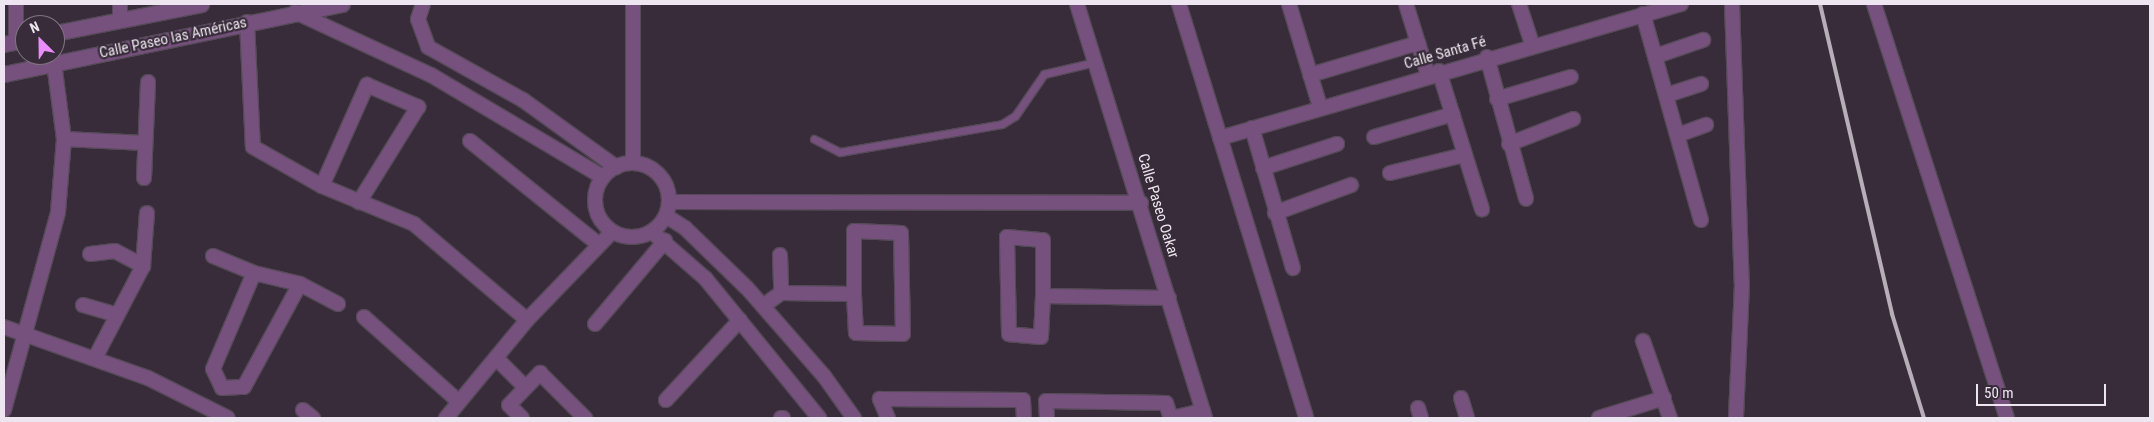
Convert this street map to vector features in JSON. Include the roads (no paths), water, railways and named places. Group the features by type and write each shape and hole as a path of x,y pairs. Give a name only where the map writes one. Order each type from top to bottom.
{"street":[{"path":"120,4 120,19"},
{"name":"Calle Paseo las Américas","path":"65,61 295,12 342,4"},
{"path":"423,4 418,19 428,47 523,100 616,167"},
{"path":"632,4 633,163"},
{"name":"Calle Paseo Oakar","path":"1077,4 1141,203 1204,415"},
{"path":"1179,4 1306,418"},
{"path":"1289,4 1320,107"},
{"path":"1406,4 1418,43 1453,114 1482,210"},
{"path":"1519,4 1532,44"},
{"name":"Calle Santa Fé","path":"1220,138 1532,44 1681,4"},
{"path":"1732,4 1742,284 1736,418"},
{"path":"1874,4 2007,418"},
{"path":"196,33 197,5"},
{"name":"Calle Paseo las Américas","path":"65,31 197,5"},
{"path":"295,12 431,75 603,177"},
{"path":"1643,14 1700,220"},
{"path":"247,22 252,147 322,186 414,224 527,320"},
{"path":"1656,56 1703,40"},
{"path":"1310,75 1418,43"},
{"path":"1487,58 1509,144 1526,199"},
{"name":"Calle Paseo las Américas","path":"4,74 45,65"},
{"path":"4,410 58,212 64,139 54,65"},
{"path":"1497,99 1571,77"},
{"path":"144,178 148,82"},
{"path":"1666,95 1701,84"},
{"path":"322,186 367,85 418,107 359,202"},
{"path":"1374,136 1453,114"},
{"path":"1509,144 1573,120"},
{"path":"1678,136 1706,125"},
{"path":"1252,128 1275,213 1293,268"},
{"path":"64,139 145,143"},
{"path":"470,141 598,244"},
{"path":"1263,168 1337,144"},
{"path":"1390,173 1464,155"},
{"path":"633,163 658,173 667,188 669,202 666,216 652,232 632,238 612,232 595,205 603,177 616,167 633,163"},
{"path":"1275,213 1351,185"},
{"path":"669,202 1141,203"},
{"path":"96,358 143,266 147,213"},
{"path":"666,216 685,228 762,306 824,376 854,418"},
{"path":"854,231 901,233 903,334 856,334 854,294 854,231"},
{"path":"446,418 527,320 598,244 612,232"},
{"path":"652,232 665,241 740,320 819,418"},
{"path":"1007,237 1042,240 1043,296 1041,337 1009,334 1007,237"},
{"path":"595,324 665,241"},
{"path":"90,254 115,251 143,266"},
{"path":"780,255 781,293"},
{"path":"213,256 254,273 300,284 338,304"},
{"path":"222,388 213,369 254,273"},
{"path":"222,388 244,387 300,284"},
{"path":"762,306 781,293 854,294"},
{"path":"1043,296 1170,298"},
{"path":"83,305 117,316"},
{"path":"364,317 459,402"},
{"path":"666,400 740,320"},
{"path":"4,327 24,332 96,358 211,408 228,418"},
{"path":"1644,341 1670,418"},
{"path":"496,358 525,387"},
{"path":"522,418 509,405 540,373 585,418"},
{"path":"211,408 222,388"},
{"path":"1461,398 1467,418"},
{"path":"1599,418 1664,398"},
{"path":"888,418 880,399 1023,400 1024,418"},
{"path":"1047,418 1046,401 1166,403 1172,418 1204,415"}],"lane":[{"path":"814,139 840,152 1002,124 1015,116 1044,74 1096,62"}],"railway":[{"path":"1820,4 1892,314 1924,418"}]}
